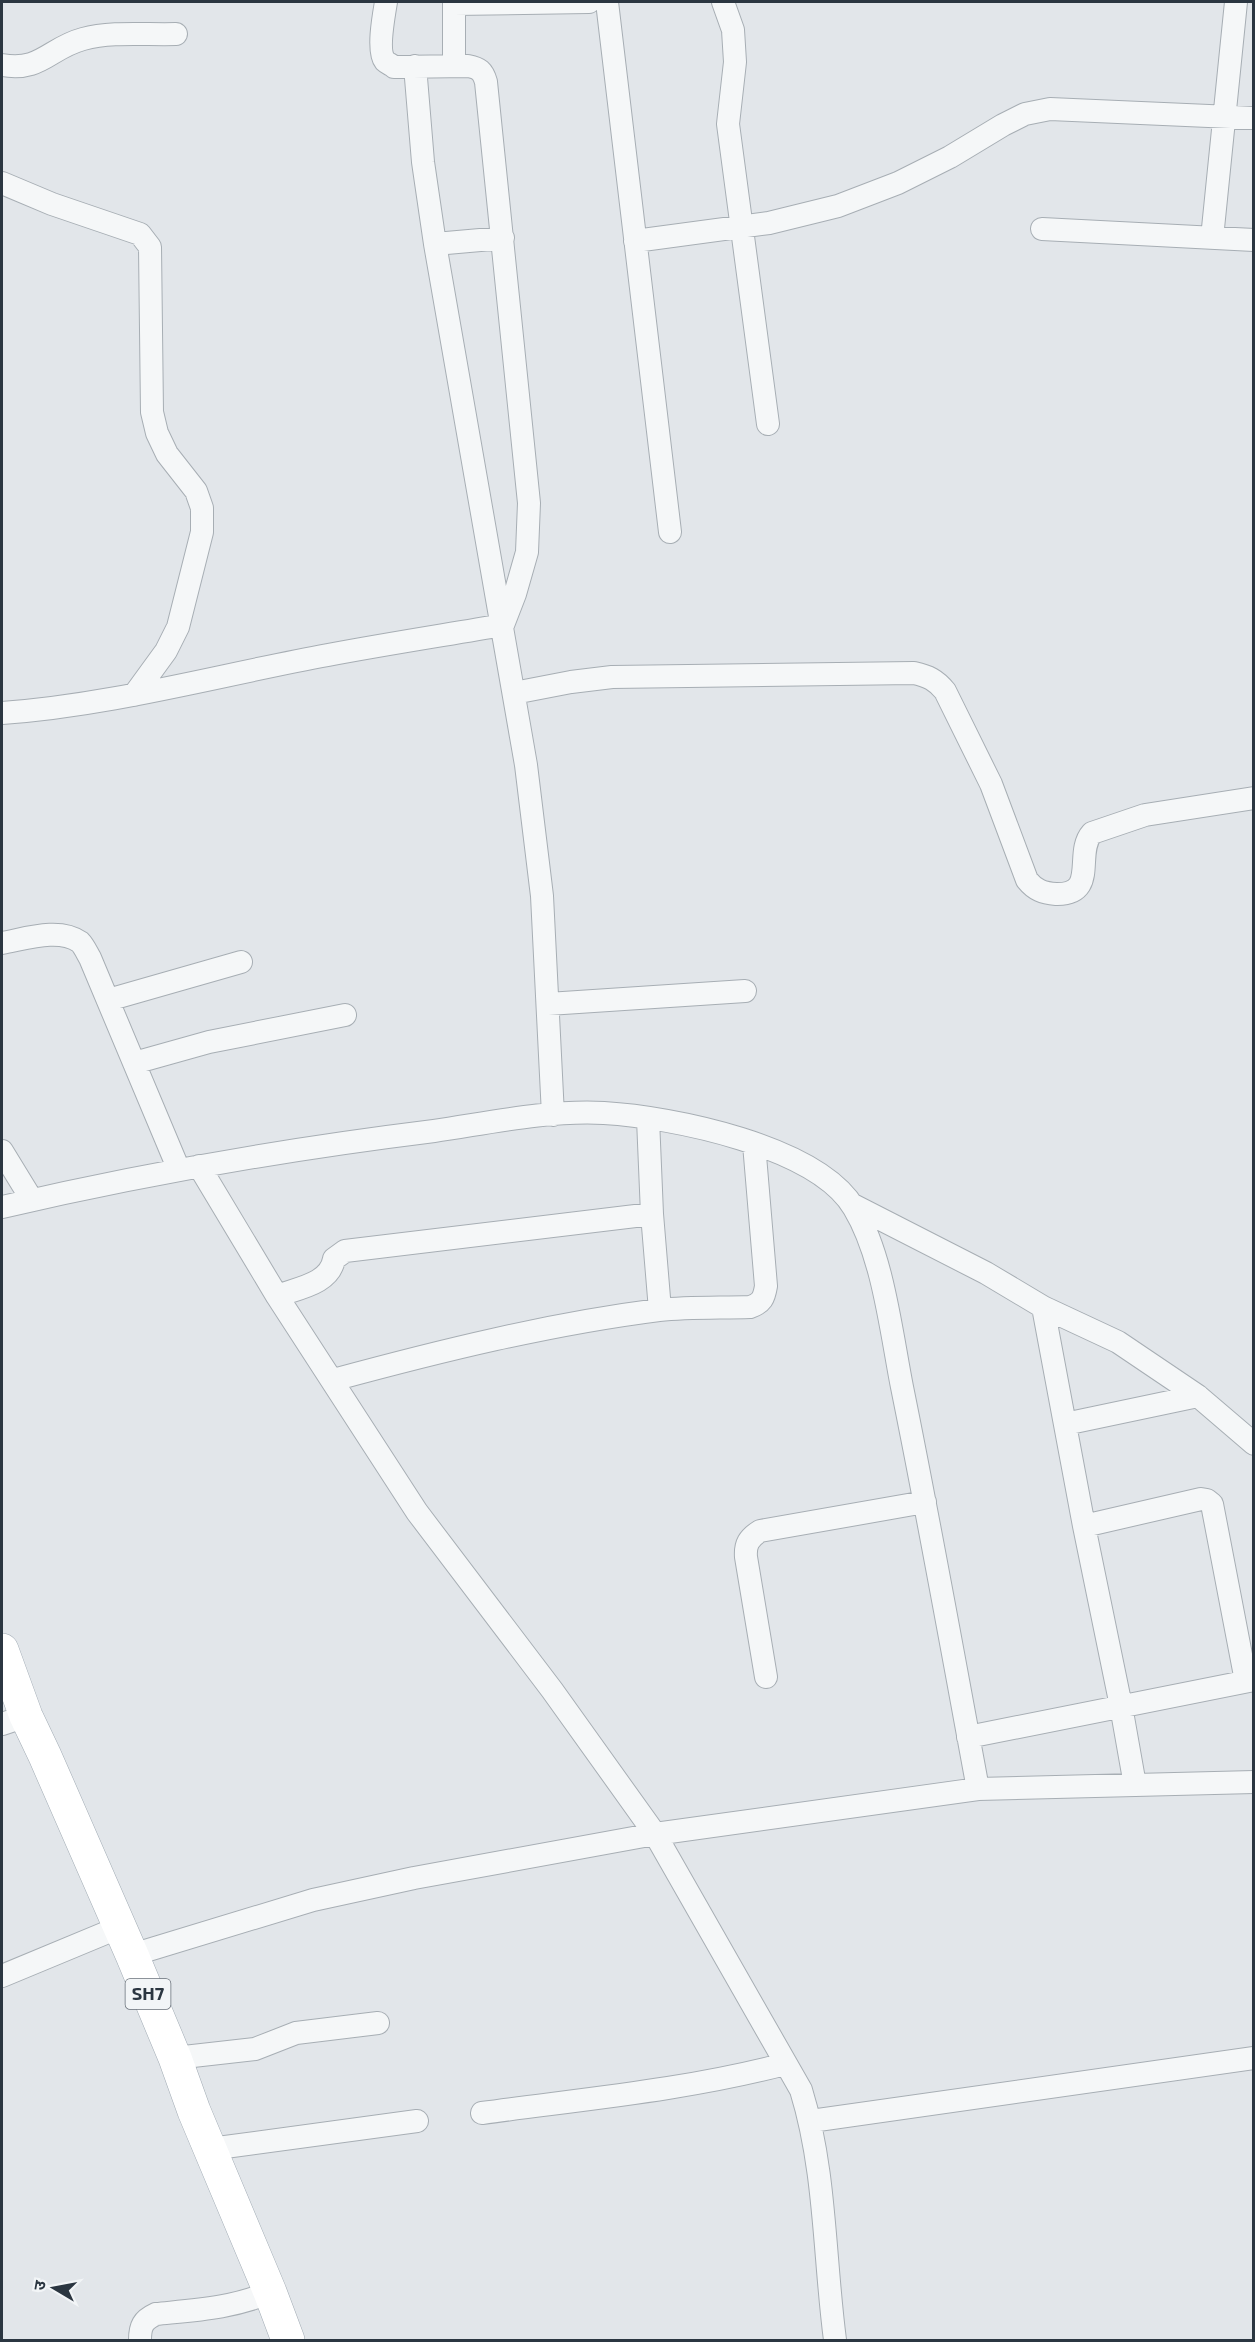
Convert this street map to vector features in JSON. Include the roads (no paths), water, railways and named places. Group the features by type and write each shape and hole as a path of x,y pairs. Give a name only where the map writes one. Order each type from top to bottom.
{"main road":[{"name":"SH7","path":"3,1658 14,1720 126,1941 288,2340"}],"street":[{"path":"386,2 382,55 386,62 394,67 477,68 483,73 486,82 529,503 527,552 503,625"},
{"path":"454,66 454,3 589,2"},
{"path":"607,2 669,532"},
{"path":"723,2 733,30 735,62 728,124 768,424"},
{"path":"1212,238 1236,2"},
{"path":"2,65 25,67 41,61 62,47 83,39 103,36 176,34"},
{"path":"415,66 423,162 435,244 526,765 542,896 553,1115"},
{"path":"635,242 768,223 838,206 898,183 950,157 1025,114 1050,109 1254,118"},
{"path":"2,183 74,212 140,234 150,247 152,412 157,433 167,454 196,491 202,508 202,532 178,627 166,651 134,695"},
{"path":"1042,229 1254,240"},
{"path":"435,244 503,238"},
{"path":"2,712 44,710 134,695 327,655 503,625"},
{"path":"514,693 571,682 612,678 914,673 926,676 938,682 945,691 991,784 1027,880 1034,889 1046,893 1067,894 1076,889 1082,880 1087,839 1092,833 1145,815 1254,798"},
{"path":"2,944 53,935 69,937 82,944 134,1063 189,1168 333,1380 374,1448 417,1512 552,1689 655,1834 801,2090 811,2121 817,2154 835,2340"},
{"path":"108,1000 240,962"},
{"path":"548,1004 745,991"},
{"path":"134,1063 209,1042 345,1015"},
{"path":"2,1208 189,1168 358,1140 553,1115 603,1113 708,1130 795,1159 825,1177 853,1205 986,1273 1043,1307 1118,1342 1198,1396 1254,1444"},
{"path":"648,1119 652,1214 660,1310"},
{"path":"333,1380 436,1352 526,1333 660,1310 750,1307 759,1304 764,1298 766,1286 754,1144"},
{"path":"2,1151 32,1200"},
{"path":"853,1205 873,1248 926,1502 978,1789"},
{"path":"277,1296 322,1279 331,1270 334,1259 345,1251 652,1214"},
{"path":"1043,1307 1135,1785"},
{"path":"1065,1424 1198,1396"},
{"path":"968,1737 1250,1681 1212,1504 1201,1499 1084,1526"},
{"path":"766,1677 746,1557 745,1546 750,1537 760,1531 926,1502"},
{"path":"2,1976 126,1941 414,1878 655,1834 978,1789 1254,1782"},
{"path":"175,2058 255,2049 296,2033 378,2023"},
{"path":"811,2121 1254,2058"},
{"path":"482,2113 684,2086 785,2064"},
{"path":"210,2149 417,2121"},
{"path":"141,2340 142,2324 147,2318 156,2314 233,2305 253,2300 270,2292"}]}
